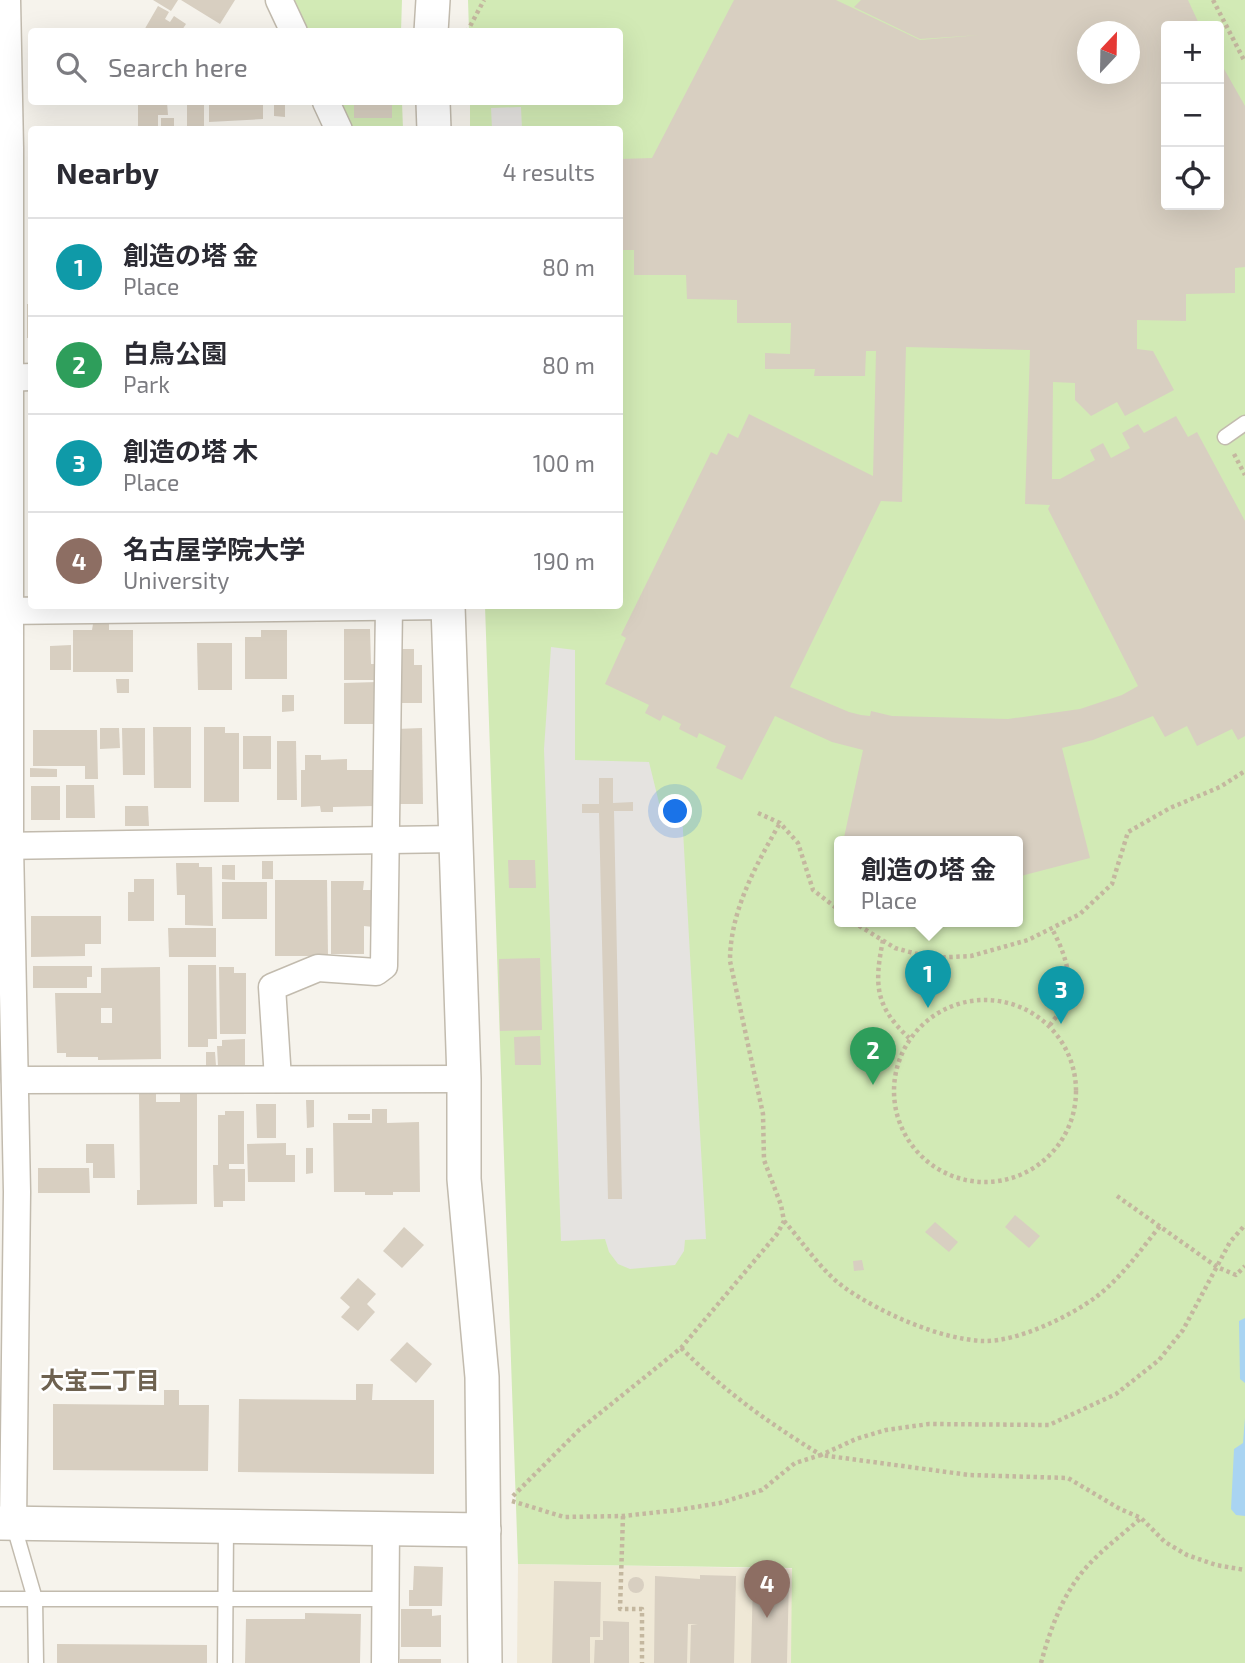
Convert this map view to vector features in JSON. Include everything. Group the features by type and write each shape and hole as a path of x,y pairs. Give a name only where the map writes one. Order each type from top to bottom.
{"street":[{"path":"7,0 14,148 13,378 5,611 7,1523 484,1530"},
{"path":"279,0 292,28"},
{"path":"431,28 433,0"},
{"path":"328,105 338,126"},
{"path":"433,105 434,126"},
{"path":"5,611 159,609"},
{"path":"278,1079 272,987 318,968 376,972 384,966 389,609"},
{"path":"448,609 464,1079 463,1148 482,1377 485,1663"},
{"path":"5,846 457,839"},
{"path":"7,1080 464,1079"},
{"path":"385,1663 386,1527"}],"lane":[{"path":"1224,437 1245,423"},
{"path":"7,1523 35,1599 36,1663"},
{"path":"225,1663 226,1526"},
{"path":"0,1598 386,1599"}],"path":[{"path":"469,28 484,0"},
{"path":"1213,0 1245,62"},
{"path":"861,927 895,948 932,958 971,956 1028,940 1080,914 1112,884 1128,832 1170,808 1220,787 1245,771"},
{"path":"758,813 780,823 798,843 813,890 834,907"},
{"path":"780,823 758,862 740,904 730,940 730,961 762,1114 764,1160 781,1205 784,1221 843,1287 885,1311 937,1332 984,1341 1015,1336 1059,1319 1096,1297 1130,1265 1160,1226"},
{"path":"1051,1025 1066,1000 1068,972 1063,949 1052,929"},
{"path":"883,940 877,970 881,1001 891,1021 909,1038"},
{"path":"972,998 1019,1008 1051,1025 1071,1062 1076,1086 1072,1124 1058,1148 1042,1165 1013,1178 978,1182 942,1173 914,1151 898,1129 892,1082 909,1038 926,1021 951,1005 972,998"},
{"path":"1116,1196 1217,1266 1236,1275 1245,1266"},
{"path":"784,1221 777,1234 681,1348 579,1430 509,1500 564,1517 623,1516 720,1503 762,1490 795,1464 886,1430 929,1424 1049,1425 1116,1394 1159,1360 1183,1330 1230,1242 1245,1225"},
{"path":"681,1348 716,1382 751,1410 821,1455 969,1475 1068,1478 1141,1518 1165,1542 1187,1555 1216,1565 1245,1570"},
{"path":"623,1516 620,1609 642,1609 642,1663"},
{"path":"1041,1663 1048,1637 1062,1605 1084,1570 1141,1518"}],"shaded area":[{"path":"521,107 522,126 492,126 491,108"},
{"path":"551,647 575,650 575,760 649,762 661,811 682,813 706,1239 685,1240 684,1251 675,1265 630,1269 618,1264 609,1252 605,1239 561,1241 544,749"},
{"path":"518,1564 1017,1572 1014,1663 517,1663"}],"green space":[{"path":"293,0 402,0 401,28 307,28"},
{"path":"468,0 1245,0 1245,1663 791,1663 792,1568 518,1564 485,609 623,609 623,126 470,126 470,105 623,105 623,28 469,28"},
{"path":"340,105 402,105 403,126 349,126"}],"water":[{"path":"1245,1318 1245,1383 1240,1379 1239,1321"},
{"path":"1245,1418 1245,1516 1236,1515 1231,1509 1234,1449 1243,1443"}],"building":[{"path":"153,0 178,0 171,11"},
{"path":"181,0 235,0 220,24"},
{"path":"734,0 836,0 920,40 980,35 920,39 854,7 861,0 1188,0 1198,21 1161,21 1161,210 1224,210 1224,69 1245,106 1245,267 1235,268 1235,293 1186,294 1186,321 1137,320 1137,349 1153,351 1174,390 1125,416 1117,402 1091,416 1075,400 1075,383 1053,382 1052,479 1060,479 1095,460 1090,450 1103,443 1111,458 1130,448 1122,433 1138,424 1144,433 1176,416 1188,437 1197,432 1245,521 1245,736 1238,740 1232,729 1197,746 1187,726 1165,737 1153,716 1093,740 1062,748 1090,858 1023,875 1023,836 844,836 863,750 832,742 775,716 742,780 716,768 726,746 699,733 697,738 679,729 681,724 663,715 660,721 645,713 649,705 605,684 626,638 621,635 711,452 717,455 728,433 738,438 749,414 873,476 876,351 866,351 865,376 814,376 815,369 765,369 765,353 790,354 791,323 737,323 737,300 687,299 686,275 634,275 634,250 623,250 623,159 652,158","holes":["906,347 1030,350 1025,504 1050,505 1048,509 1138,686 1122,695 1080,709 1008,719 892,716 871,711 870,716 861,715 790,687 881,501 902,502"]},
{"path":"158,6 169,12 165,19 170,22 174,16 186,24 183,28 145,28"},
{"path":"138,105 167,105 168,115 158,115 158,126 138,126"},
{"path":"187,105 204,105 204,126 187,126"},
{"path":"209,105 263,105 263,119 209,122"},
{"path":"274,105 285,105 285,117 274,116"},
{"path":"354,105 392,105 392,118 354,118"},
{"path":"161,118 174,118 174,126 161,126"},
{"path":"27,304 28,304 28,338"},
{"path":"93,624 109,624 109,630 133,630 133,672 73,672 73,630 92,630"},
{"path":"344,629 370,629 371,664 377,664 377,680 344,680"},
{"path":"261,630 287,630 287,679 245,679 245,637 261,637"},
{"path":"197,643 232,643 232,690 198,690"},
{"path":"71,645 71,670 50,670 50,646"},
{"path":"397,649 414,649 414,665 422,665 422,703 397,703"},
{"path":"116,679 129,679 129,693 117,693"},
{"path":"377,682 377,724 344,724 344,683"},
{"path":"282,695 294,695 294,711 282,712"},
{"path":"153,727 191,727 191,788 154,788"},
{"path":"204,727 225,727 225,733 239,733 239,802 204,802"},
{"path":"100,728 119,728 120,748 100,749"},
{"path":"122,728 145,728 145,775 123,775"},
{"path":"422,728 423,804 397,804 396,729"},
{"path":"33,730 97,730 98,779 85,779 85,766 33,766"},
{"path":"243,736 271,736 271,769 243,769"},
{"path":"277,741 296,741 297,800 277,800"},
{"path":"305,755 321,755 321,760 347,759 347,770 374,770 374,806 333,807 333,812 321,812 320,806 301,807 301,770 305,770"},
{"path":"30,768 57,769 57,777 30,777"},
{"path":"599,778 613,778 613,803 633,802 633,811 614,811 622,1199 608,1199 599,813 582,813 582,804 599,804"},
{"path":"66,785 94,785 95,818 66,818"},
{"path":"31,786 60,786 60,820 31,820"},
{"path":"125,806 148,806 149,826 125,826"},
{"path":"508,860 535,860 536,888 509,888"},
{"path":"262,861 273,861 273,879 262,879"},
{"path":"176,863 199,863 199,867 212,867 213,926 185,925 185,895 177,895"},
{"path":"222,865 235,865 235,880 222,879"},
{"path":"134,879 154,879 154,921 128,921 128,892 134,892"},
{"path":"275,880 327,880 328,956 275,956"},
{"path":"331,881 364,881 363,890 373,890 373,927 364,926 364,954 331,954"},
{"path":"222,882 267,882 267,919 222,919"},
{"path":"31,916 101,916 101,944 85,944 85,956 31,957"},
{"path":"168,928 216,928 216,957 169,957"},
{"path":"540,958 542,1030 500,1031 499,959"},
{"path":"188,965 216,965 217,1039 208,1039 208,1047 188,1047"},
{"path":"33,966 92,966 92,977 87,977 87,988 33,988"},
{"path":"160,967 161,1059 98,1060 98,1057 66,1057 66,1053 57,1053 55,993 101,993 101,968","holes":["101,1008 112,1008 112,1023 101,1023"]},
{"path":"219,967 234,967 234,973 246,973 246,1034 220,1034"},
{"path":"540,1036 541,1065 515,1065 514,1037"},
{"path":"245,1039 245,1066 218,1066 217,1046 222,1046 222,1040"},
{"path":"206,1052 215,1052 216,1066 206,1066"},
{"path":"139,1092 156,1092 156,1102 180,1102 180,1092 197,1092 197,1204 137,1205 137,1190 140,1190"},
{"path":"306,1100 314,1100 314,1127 307,1128"},
{"path":"256,1104 276,1104 276,1138 257,1138"},
{"path":"372,1109 387,1109 387,1123 419,1122 420,1192 365,1195 365,1192 334,1192 333,1123 372,1123"},
{"path":"225,1111 244,1111 244,1164 229,1164 229,1169 245,1169 245,1201 223,1201 223,1207 214,1207 213,1165 218,1165 218,1115 225,1115"},
{"path":"348,1114 370,1114 370,1120 348,1120"},
{"path":"286,1143 286,1155 295,1155 295,1182 248,1182 247,1144"},
{"path":"86,1144 114,1144 115,1178 93,1178 93,1163 86,1163"},
{"path":"306,1148 313,1148 313,1173 306,1174"},
{"path":"38,1168 89,1168 90,1193 38,1193"},
{"path":"1015,1215 1040,1236 1029,1248 1005,1227"},
{"path":"935,1222 958,1242 949,1252 925,1232"},
{"path":"404,1227 424,1245 402,1268 383,1251"},
{"path":"862,1260 864,1270 854,1271 853,1261"},
{"path":"358,1278 376,1294 367,1304 375,1312 358,1331 341,1317 350,1307 340,1298"},
{"path":"407,1342 432,1364 416,1383 390,1360"},
{"path":"356,1384 373,1384 372,1400 434,1400 434,1474 238,1472 239,1399 356,1400"},
{"path":"164,1390 179,1390 179,1405 209,1405 208,1471 53,1470 53,1404 164,1405"},
{"path":"414,1566 443,1567 442,1606 409,1606"},
{"path":"700,1575 736,1576 734,1663 690,1663 691,1625 698,1624 688,1624 687,1663 654,1663 655,1576 700,1579"},
{"path":"753,1576 789,1577 787,1663 751,1663"},
{"path":"633,1577 639,1577 644,1585 642,1591 633,1593 628,1588 628,1582"},
{"path":"554,1581 601,1582 600,1637 590,1637 590,1663 552,1663"},
{"path":"401,1609 432,1609 432,1616 441,1615 441,1647 401,1647"},
{"path":"305,1613 361,1614 360,1663 245,1663 246,1619 305,1619"},
{"path":"603,1621 629,1622 629,1663 594,1663 595,1640 603,1640"},
{"path":"57,1644 207,1645 207,1663 57,1663"},
{"path":"400,1659 441,1659 441,1663 400,1663"}],"place":[{"name":"創造の塔 金","path":"928,1008"},
{"name":"創造の塔 木","path":"1061,1024"},
{"name":"白鳥公園","path":"873,1085"},
{"name":"名古屋学院大学","path":"767,1618"}],"district":[{"name":"大宝二丁目","path":"100,1381"}]}
